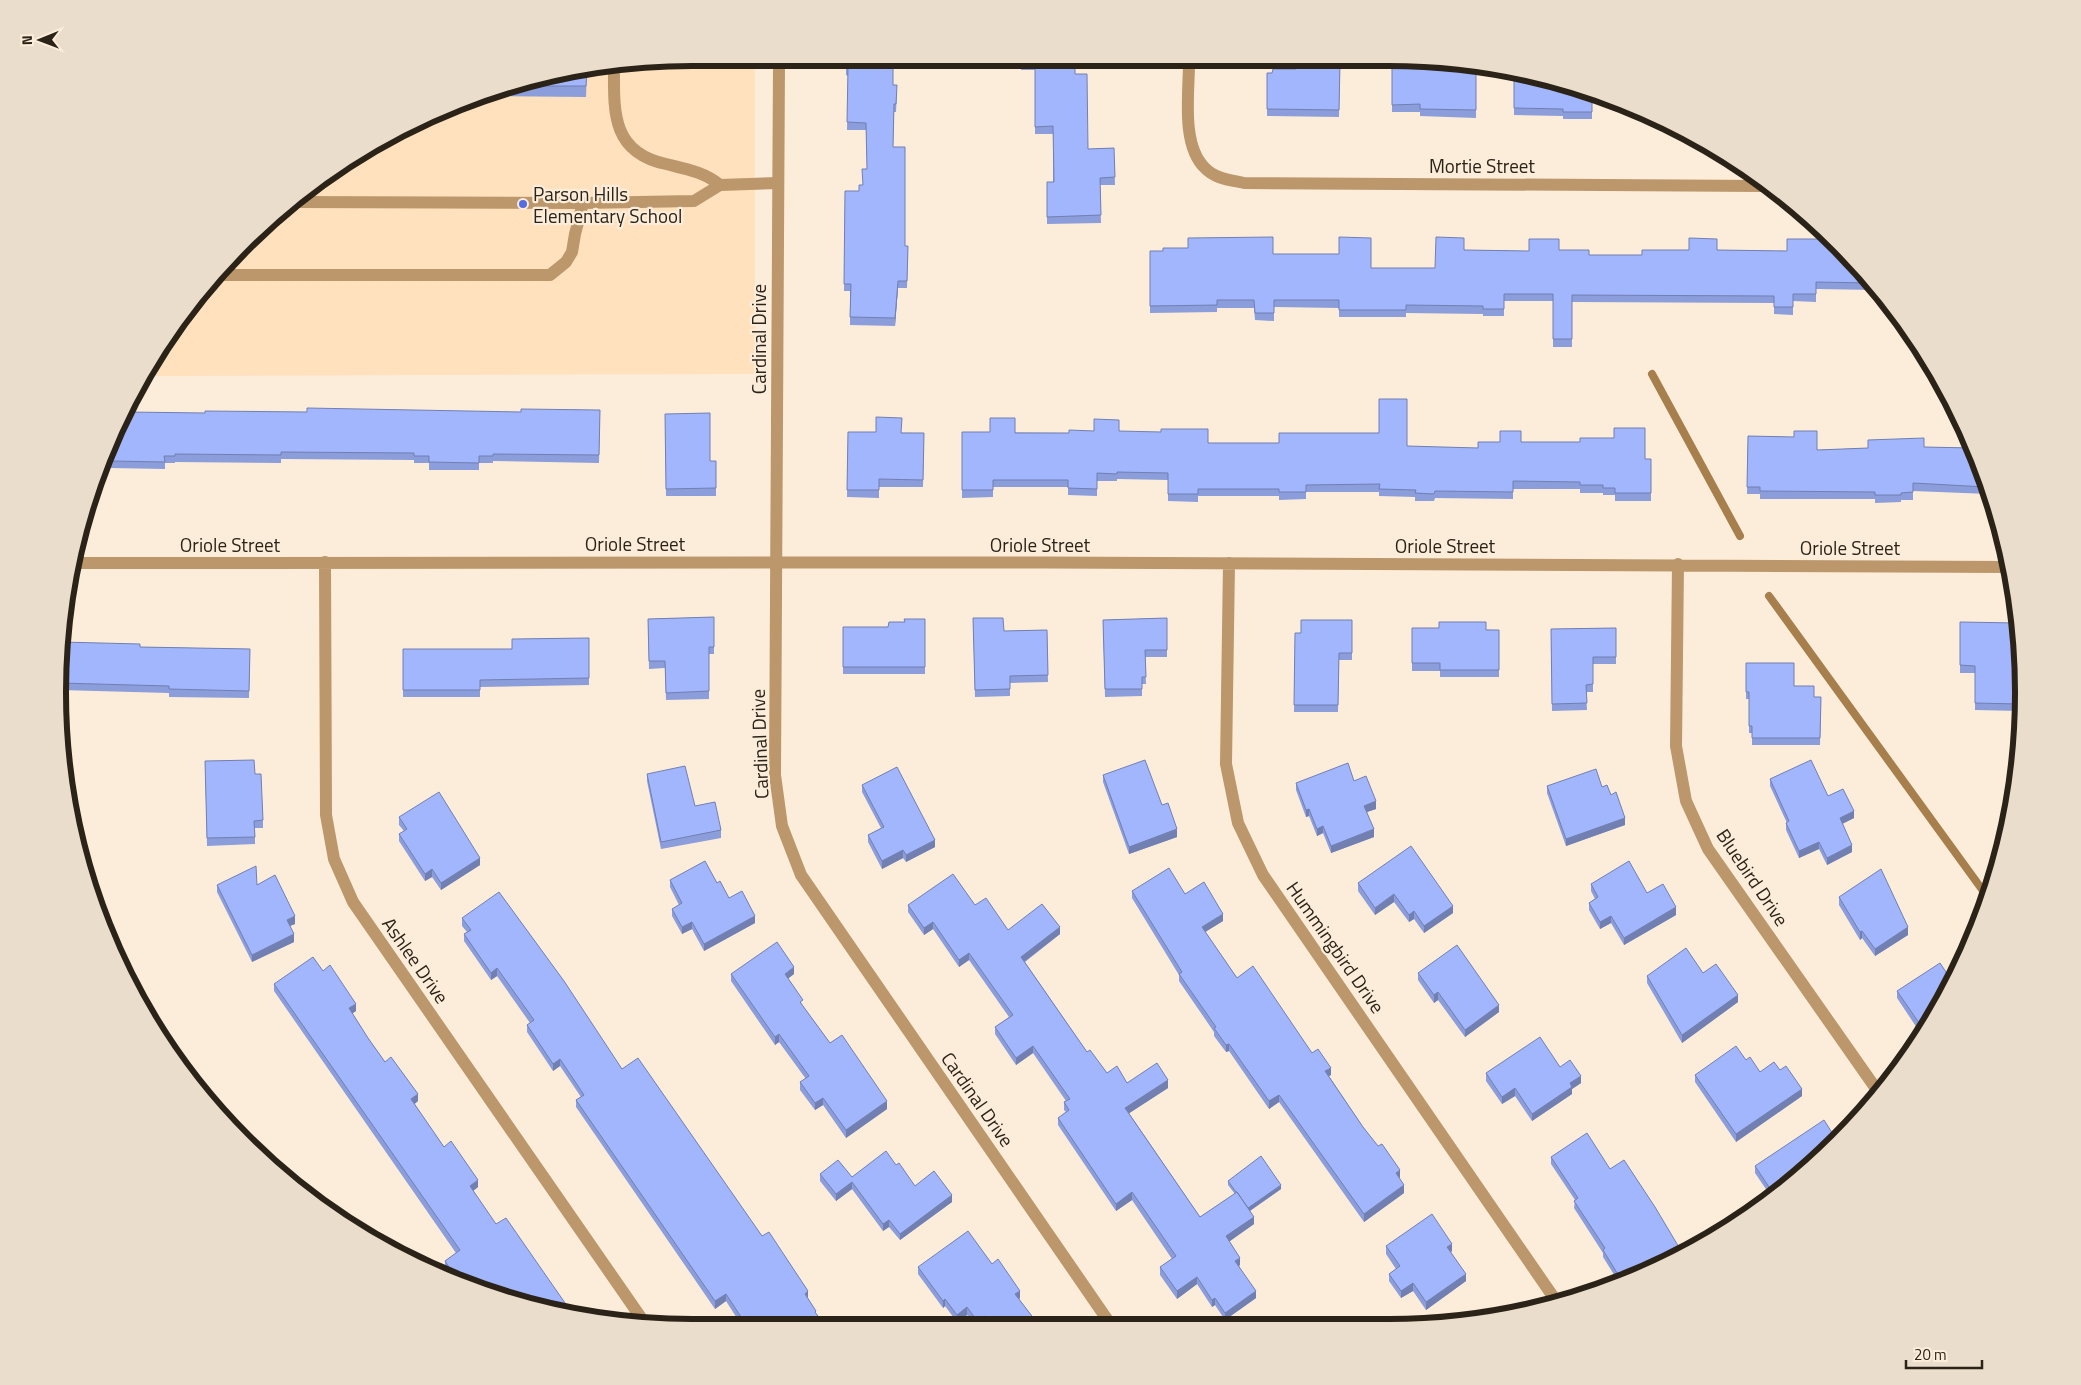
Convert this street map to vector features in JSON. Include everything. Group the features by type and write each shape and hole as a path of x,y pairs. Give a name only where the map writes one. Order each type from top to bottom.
{"street":[{"name":"Cardinal Drive","path":"778,66 775,775 782,826 801,875 1108,1319"},
{"name":"Mortie Street","path":"1189,66 1189,134 1194,153 1205,169 1222,178 1244,183 1756,186"},
{"path":"614,72 616,121 622,137 636,151 655,162 696,171 710,177 720,185"},
{"path":"304,202 583,203 694,201 720,185 778,184"},
{"path":"227,275 550,275 566,262 572,252 574,234 583,203"},
{"name":"Ashlee Drive","path":"325,562 326,815 334,859 353,902 640,1316"},
{"name":"Oriole Street","path":"80,563 776,562 1678,564 2002,567"},
{"name":"Hummingbird Drive","path":"1229,563 1226,764 1238,823 1263,875 1552,1297"},
{"name":"Bluebird Drive","path":"1678,564 1676,746 1686,801 1708,849 1874,1087"}],"shaded area":[{"name":"Parson Hills Elementary School","path":"692,66 755,66 755,374 152,376 196,311 250,250 311,196 379,150 453,114 491,99 530,88 570,78 611,72"}],"building":[{"path":"846,66 893,66 893,85 897,85 896,104 894,104 893,147 905,147 905,246 908,246 907,281 898,281 895,318 850,317 851,284 844,284 845,191 859,191 859,185 863,185 862,169 867,169 866,123 847,122 848,68"},
{"path":"1035,66 1075,66 1075,74 1087,74 1088,149 1114,148 1115,177 1100,178 1101,215 1047,217 1047,182 1054,182 1053,126 1035,127"},
{"path":"1296,66 1340,66 1339,110 1267,109 1267,73 1272,73 1273,69 1296,69"},
{"path":"1392,66 1476,73 1476,110 1420,109 1420,104 1392,105"},
{"path":"587,76 586,86 538,86"},
{"path":"1514,79 1592,100 1592,112 1563,112 1563,109 1514,108"},
{"path":"1273,237 1273,254 1339,254 1339,237 1371,238 1371,268 1435,268 1436,237 1464,238 1464,250 1529,251 1529,239 1559,239 1559,250 1589,250 1589,255 1642,255 1642,250 1689,250 1689,238 1717,239 1717,250 1787,251 1787,239 1819,239 1861,283 1816,282 1816,294 1793,294 1793,307 1774,307 1774,296 1572,295 1572,339 1553,339 1553,294 1504,294 1504,309 1483,309 1483,306 1406,305 1406,310 1339,310 1339,300 1274,300 1274,313 1255,313 1254,300 1217,300 1217,305 1150,306 1150,251 1163,251 1163,248 1188,248 1188,238"},
{"path":"1379,399 1407,399 1407,446 1478,448 1478,442 1500,442 1500,431 1521,431 1521,442 1580,442 1580,438 1614,438 1614,428 1645,428 1645,459 1651,459 1651,493 1615,493 1615,488 1603,488 1603,485 1580,485 1580,482 1513,481 1513,492 1435,491 1434,494 1415,493 1416,490 1379,489 1380,484 1306,485 1306,492 1279,492 1279,489 1198,489 1198,494 1168,494 1168,473 1117,472 1117,474 1097,473 1097,489 1068,488 1068,480 993,480 993,490 962,490 962,432 990,432 990,418 1015,418 1015,433 1069,433 1069,430 1094,431 1094,419 1119,420 1119,431 1161,432 1161,429 1208,429 1208,443 1279,443 1279,433 1379,433"},
{"path":"307,408 521,412 521,409 600,410 599,455 493,454 493,456 479,456 479,463 429,462 429,456 414,456 414,453 281,452 281,455 175,454 175,456 164,456 165,462 111,461 133,412 307,412"},
{"path":"710,413 710,461 716,461 716,488 666,489 665,414"},
{"path":"876,417 902,418 901,433 924,433 923,480 879,479 879,490 847,490 848,432 876,432"},
{"path":"1794,431 1817,431 1817,450 1868,448 1868,440 1924,438 1924,447 1965,448 1980,487 1913,483 1913,492 1901,493 1901,495 1875,495 1875,492 1760,491 1760,487 1747,487 1748,436 1794,437"},
{"path":"714,617 714,647 709,647 709,691 666,693 665,661 649,661 648,619"},
{"path":"973,618 1003,618 1004,631 1047,630 1048,675 1010,676 1010,689 975,690"},
{"path":"1167,618 1167,650 1145,650 1146,677 1142,677 1142,689 1105,689 1103,620"},
{"path":"904,619 925,619 925,667 843,667 843,627 888,627 889,622 905,622"},
{"path":"1301,620 1352,620 1352,653 1339,653 1338,705 1294,705 1295,633 1301,633"},
{"path":"1439,622 1486,622 1486,630 1499,630 1499,670 1440,670 1440,663 1412,663 1412,628 1439,628"},
{"path":"1960,622 2010,623 2014,704 1975,703 1975,666 1960,665"},
{"path":"1616,628 1616,657 1593,657 1593,684 1586,685 1587,703 1552,704 1551,629"},
{"path":"589,638 589,678 480,680 480,690 403,690 403,649 512,649 512,639"},
{"path":"69,642 140,644 140,647 250,649 249,691 169,689 169,686 66,683"},
{"path":"1746,663 1794,663 1794,686 1814,686 1814,697 1821,697 1820,738 1752,738 1752,726 1749,726 1749,692 1746,692"},
{"path":"254,760 255,774 261,774 263,820 254,821 255,837 207,838 205,761"},
{"path":"1145,760 1162,805 1168,803 1177,829 1129,847 1103,775"},
{"path":"1811,760 1828,796 1843,789 1854,811 1840,818 1852,845 1827,858 1819,842 1799,851 1786,823 1789,821 1770,779"},
{"path":"1348,763 1354,781 1366,776 1376,801 1364,806 1374,829 1331,846 1323,826 1317,829 1309,809 1306,810 1296,783"},
{"path":"685,766 695,806 715,802 721,830 661,842 647,774"},
{"path":"897,767 935,840 906,855 903,850 882,861 868,835 884,827 862,785"},
{"path":"1596,769 1602,787 1607,785 1611,795 1616,792 1625,818 1566,839 1547,786"},
{"path":"439,792 480,858 441,883 432,869 425,874 399,834 407,829 399,817"},
{"path":"1411,846 1453,906 1424,926 1414,911 1409,915 1394,894 1375,908 1358,883"},
{"path":"705,861 717,883 720,881 729,898 742,891 755,916 704,944 692,922 682,927 672,909 682,903 670,880"},
{"path":"1629,861 1647,893 1663,884 1676,907 1624,938 1611,916 1600,922 1589,903 1598,897 1591,884"},
{"path":"256,866 257,885 275,875 295,916 287,920 294,934 252,955 217,885"},
{"path":"1169,868 1185,894 1204,882 1223,914 1202,927 1237,978 1253,966 1312,1053 1318,1049 1331,1068 1325,1071 1363,1127 1378,1146 1382,1144 1400,1170 1396,1173 1404,1185 1364,1214 1279,1095 1269,1101 1229,1044 1226,1045 1214,1028 1216,1027 1179,974 1182,972 1132,891"},
{"path":"1881,869 1908,927 1875,949 1862,931 1860,932 1839,897"},
{"path":"953,874 975,905 986,898 1008,930 1042,904 1060,927 1021,957 1087,1052 1090,1050 1107,1073 1117,1066 1127,1083 1157,1063 1168,1080 1125,1108 1200,1217 1237,1192 1254,1217 1226,1236 1240,1258 1235,1261 1256,1291 1225,1313 1215,1298 1212,1300 1197,1277 1177,1291 1160,1267 1176,1256 1132,1192 1116,1204 1058,1118 1069,1110 1064,1102 1070,1099 1033,1046 1016,1058 995,1027 1013,1015 969,953 959,960 933,922 924,928 908,905"},
{"path":"499,892 564,981 622,1069 638,1058 762,1236 769,1232 808,1291 805,1294 820,1319 742,1319 726,1294 715,1301 576,1100 584,1095 560,1059 553,1064 527,1025 534,1020 497,968 491,973 464,934 471,930 462,918"},
{"path":"777,942 794,967 785,974 803,1000 800,1002 830,1043 842,1035 887,1101 846,1130 823,1098 815,1103 800,1082 809,1076 779,1034 775,1037 731,974"},
{"path":"1457,945 1499,1005 1465,1030 1438,992 1434,995 1418,973"},
{"path":"1686,948 1703,973 1716,964 1738,995 1682,1035 1647,976"},
{"path":"313,957 323,971 330,965 356,1004 349,1008 368,1038 385,1062 391,1057 418,1094 411,1099 444,1147 451,1141 478,1180 470,1186 496,1224 506,1218 567,1306 491,1286 451,1270 445,1261 460,1250 274,984"},
{"path":"1940,963 1947,974 1920,1024 1897,991"},
{"path":"1540,1037 1560,1067 1570,1060 1581,1076 1570,1083 1572,1087 1532,1114 1515,1088 1502,1097 1486,1073"},
{"path":"1736,1046 1746,1060 1750,1057 1760,1072 1774,1062 1780,1070 1786,1066 1802,1089 1736,1134 1695,1075"},
{"path":"1824,1120 1832,1133 1770,1189 1755,1166"},
{"path":"1587,1133 1610,1169 1624,1160 1679,1247 1618,1275 1603,1250 1605,1248 1574,1201 1578,1198 1551,1157"},
{"path":"886,1151 896,1165 899,1163 915,1186 934,1171 952,1195 900,1234 889,1220 883,1224 852,1182 836,1194 820,1174 838,1160 852,1177"},
{"path":"1261,1156 1281,1185 1248,1208 1228,1181"},
{"path":"1432,1214 1452,1244 1447,1247 1466,1274 1426,1302 1413,1283 1401,1291 1389,1274 1400,1266 1386,1246"},
{"path":"968,1231 992,1264 998,1259 1020,1291 1015,1294 1034,1319 987,1319 985,1316 976,1319 967,1307 957,1315 945,1299 943,1301 918,1267"}],"waterway":[{"path":"1652,374 1740,536"},
{"path":"1769,596 1983,891"}],"place":[{"name":"Parson Hills Elementary School","path":"523,204"}]}
